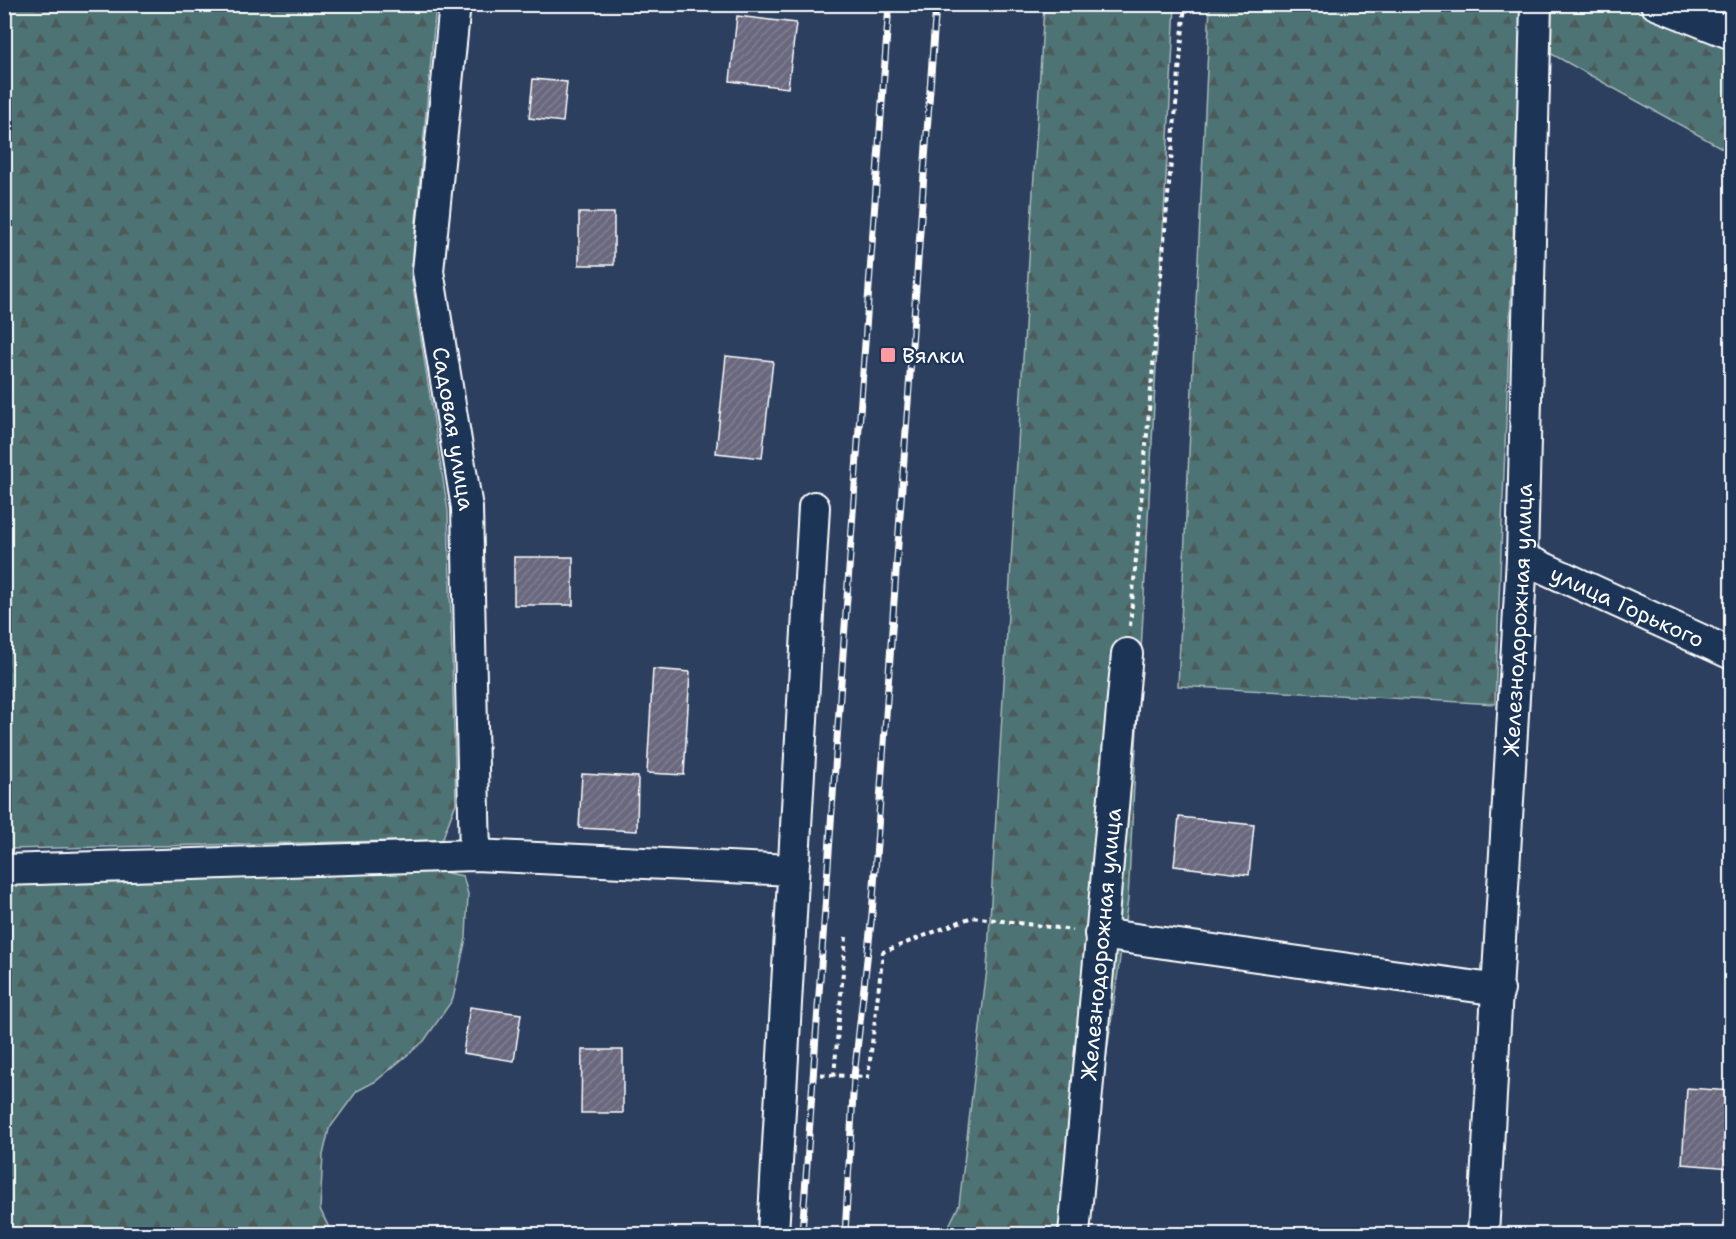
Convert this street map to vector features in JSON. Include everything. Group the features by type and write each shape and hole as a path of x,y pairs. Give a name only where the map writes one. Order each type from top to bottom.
{"street":[{"name":"Садовая улица","path":"455,4 428,271 468,508 474,855"},
{"name":"Железнодорожная улица","path":"1483,1234 1499,990 1522,558 1536,4"},
{"path":"1656,4 1731,34"},
{"path":"773,1234 814,507"},
{"name":"улица Горького","path":"1522,558 1731,654"},
{"name":"Железнодорожная улица","path":"1074,1234 1100,934 1128,654"},
{"path":"4,870 474,855 793,870"},
{"path":"1100,934 1499,990"}],"path":[{"path":"1128,654 1185,4"},
{"path":"804,1072 868,1077 883,952 972,917 1100,934"},
{"path":"834,1076 846,937"}],"green space":[{"path":"4,5 436,5 411,275 448,511 456,803 442,840 5,849"},
{"path":"1044,5 1175,5 1128,899 1082,1234 945,1234 959,1205 987,969"},
{"path":"1210,5 1731,5 1731,153 1521,37 1495,704 1178,686"},
{"path":"442,872 463,876 468,894 466,938 453,999 424,1041 376,1081 357,1091 329,1129 323,1155 320,1209 332,1234 5,1234 5,883"}],"building":[{"path":"737,16 796,23 788,88 730,81"},
{"path":"533,79 567,82 563,122 529,118"},
{"path":"579,213 614,213 614,265 579,265"},
{"path":"726,356 773,361 762,458 716,453"},
{"path":"514,557 573,557 573,605 514,605"},
{"path":"653,669 690,672 684,775 647,773"},
{"path":"582,774 638,777 637,831 579,828"},
{"path":"1179,817 1254,825 1249,875 1174,866"},
{"path":"470,1007 521,1014 514,1061 463,1053"},
{"path":"582,1050 623,1050 623,1113 581,1113"},
{"path":"1687,1088 1732,1091 1732,1168 1682,1164"}],"railway":[{"path":"802,1234 889,4"},
{"path":"845,1234 854,1077 872,914 936,4"}],"place":[{"name":"Вялки","path":"888,355"}]}
